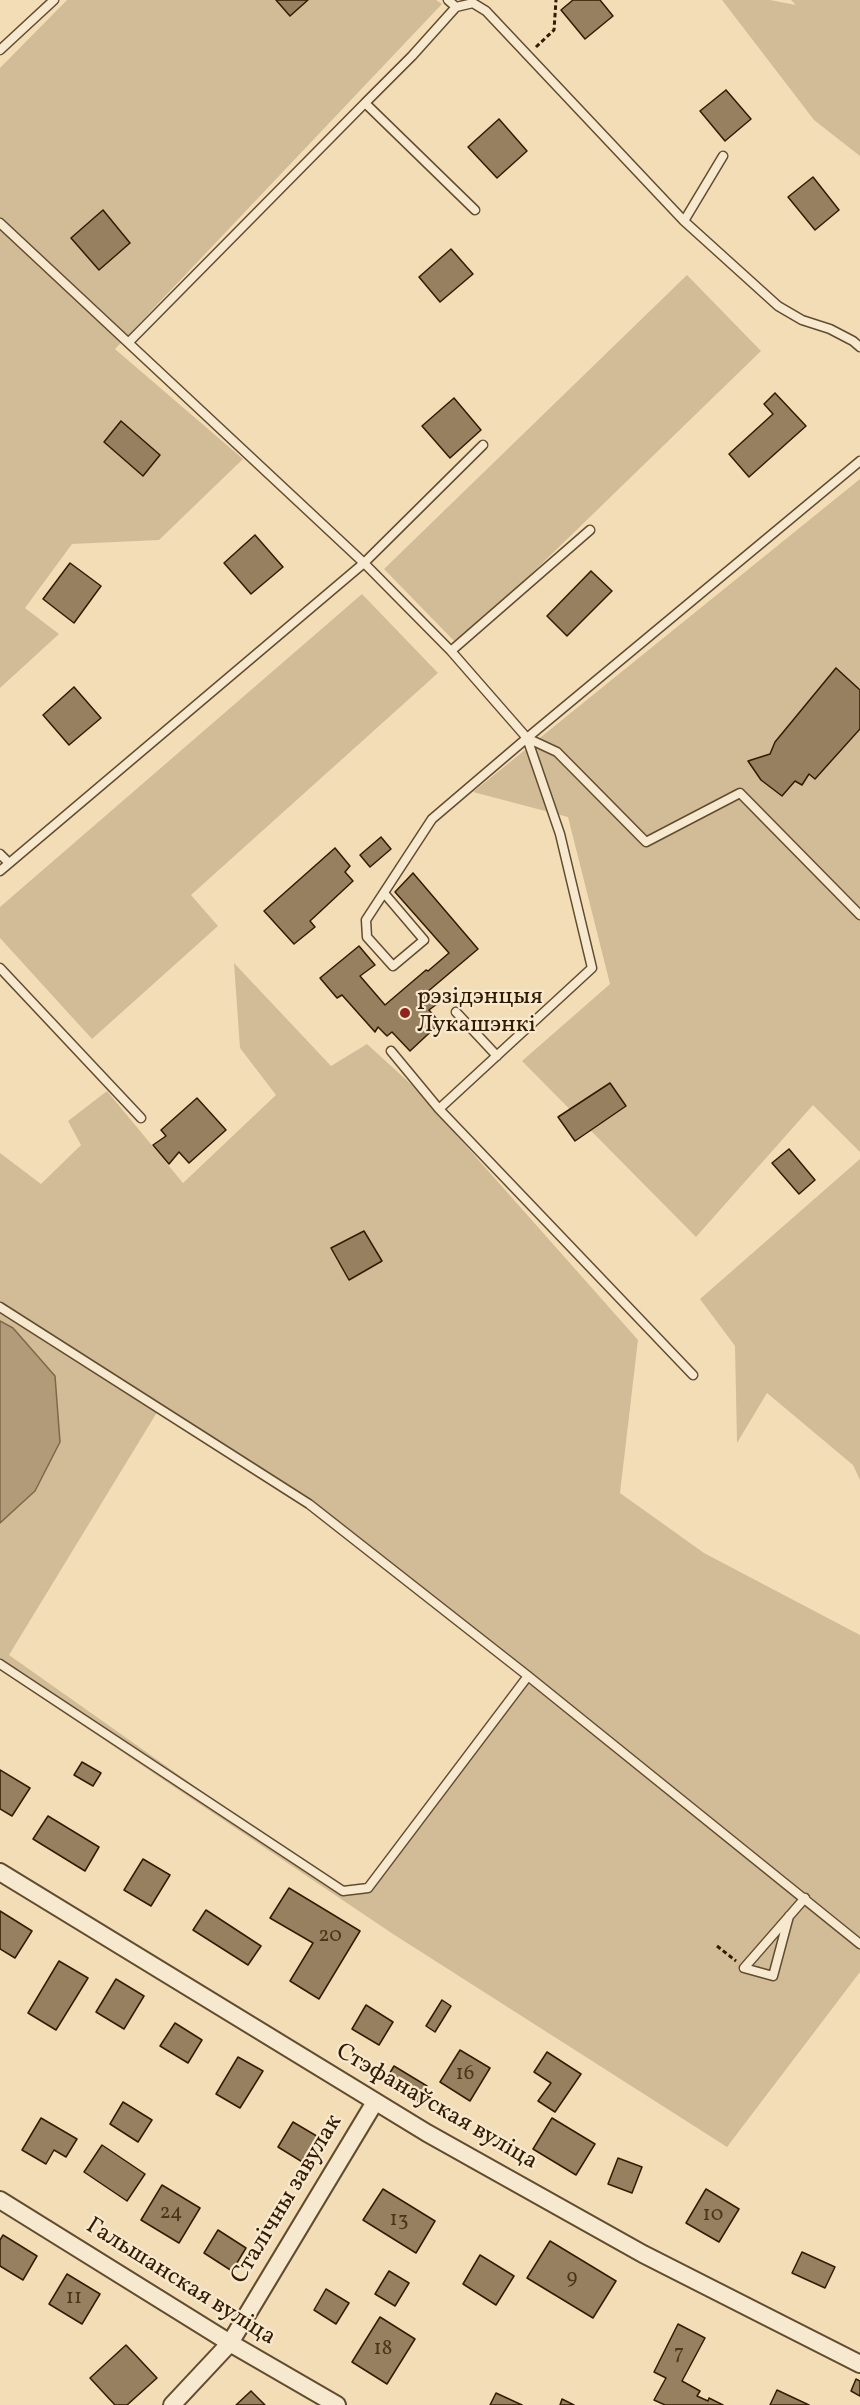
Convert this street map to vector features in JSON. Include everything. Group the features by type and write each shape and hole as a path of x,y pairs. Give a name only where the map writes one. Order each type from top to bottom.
{"street":[{"name":"Стэфанаўская вуліца","path":"0,1872 375,2102 643,2254 860,2364"},
{"name":"Сталічны завулак","path":"172,2405 230,2343 375,2102"},
{"name":"Гальшанская вуліца","path":"0,2200 230,2343 336,2405"}],"lane":[{"path":"0,50 54,0"},
{"path":"448,0 456,7"},
{"path":"129,342 412,56 456,7 473,3 486,11 684,221 778,306 801,320 830,329 860,347"},
{"path":"365,103 475,210"},
{"path":"684,221 723,156"},
{"path":"0,223 364,564 451,651 527,738 560,834 592,968 439,1109"},
{"path":"0,871 364,564 483,445"},
{"path":"384,893 424,940 393,966 367,937 366,920 432,819 860,461"},
{"path":"451,651 590,530"},
{"path":"527,738 557,752 646,842 740,793 860,915"},
{"path":"0,854 9,863"},
{"path":"0,968 141,1118"},
{"path":"456,1012 497,1056"},
{"path":"392,1051 439,1109 693,1375"},
{"path":"0,1307 309,1504 528,1676 860,1944"},
{"path":"0,1664 343,1891 368,1888 528,1676"},
{"path":"789,1916 773,1976 744,1968 789,1916 805,1898"}],"path":[{"path":"528,55 554,30 556,0"},
{"path":"717,1946 744,1968"}],"shaded area":[{"path":"67,0 436,0 442,4 115,349 243,459 159,540 72,544 25,608 59,634 0,688 0,68"},
{"path":"722,0 770,0 796,5 791,0 860,0 860,156 814,120"},
{"path":"687,275 761,351 458,645 384,569"},
{"path":"860,479 860,1152 813,1105 696,1237 522,1061 610,984 568,817 473,792"},
{"path":"362,594 438,673 191,895 218,926 92,1039 0,938 0,907"},
{"path":"234,963 331,1066 367,1044 413,1086 638,1340 620,1493 704,1553 860,1635 860,1972 727,2147 393,1934 0,1670 0,1153 41,1184 81,1145 68,1121 107,1091 183,1183 276,1095 240,1048","holes":["159,1409 309,1504 528,1676 368,1888 343,1891 9,1655"]},
{"path":"860,1159 860,1480 853,1465 767,1393 737,1443 735,1346 700,1299"},
{"path":"0,1321 13,1328 55,1376 60,1442 35,1491 0,1523"}],"building":[{"path":"276,0 308,0 290,16"},
{"path":"573,0 600,0 613,16 585,39 561,10"},
{"path":"726,90 751,119 725,141 700,111"},
{"path":"499,119 527,151 497,178 468,147"},
{"path":"813,177 839,210 815,230 788,197"},
{"path":"103,210 130,243 99,270 71,238"},
{"path":"451,249 473,274 440,302 419,277"},
{"path":"775,393 806,426 749,477 729,454 773,414 764,404"},
{"path":"454,398 481,430 450,458 422,426"},
{"path":"121,421 160,455 143,476 104,442"},
{"path":"255,535 283,567 251,594 224,563"},
{"path":"70,563 101,586 74,623 43,599"},
{"path":"591,571 612,591 567,636 547,616"},
{"path":"836,668 860,690 860,729 815,779 809,774 802,785 795,781 782,796 761,780 748,761 770,754 775,742"},
{"path":"74,687 101,718 69,745 43,715"},
{"path":"381,837 391,849 370,867 360,855"},
{"path":"335,848 350,866 345,872 353,881 310,921 315,927 294,944 264,911"},
{"path":"413,873 478,949 426,993 437,1004 429,1010 440,1023 410,1051 392,1032 387,1036 378,1027 375,1032 342,995 337,998 320,978 359,946 375,965 360,976 385,1005 449,953 395,892"},
{"path":"610,1083 626,1106 575,1141 558,1117"},
{"path":"197,1098 226,1130 189,1163 179,1152 169,1164 153,1145 166,1136 161,1130"},
{"path":"789,1149 815,1180 799,1194 772,1163"},
{"path":"364,1231 382,1261 349,1280 331,1248"},
{"path":"82,1762 101,1773 93,1786 74,1775"},
{"path":"0,1770 30,1788 12,1816 0,1809"},
{"path":"48,1816 99,1847 85,1871 33,1839"},
{"path":"143,1859 170,1875 151,1906 124,1890"},
{"path":"289,1888 360,1931 319,1999 290,1981 313,1943 270,1918"},
{"path":"206,1910 261,1946 248,1965 193,1930"},
{"path":"0,1911 32,1931 15,1958 0,1949"},
{"path":"59,1961 88,1978 56,2030 28,2013"},
{"path":"116,1979 144,1996 124,2029 96,2012"},
{"path":"442,2000 451,2006 435,2032 426,2026"},
{"path":"366,2005 393,2022 379,2045 352,2029"},
{"path":"175,2023 202,2040 188,2063 160,2046"},
{"path":"460,2050 490,2068 470,2101 440,2082"},
{"path":"547,2052 581,2074 555,2112 538,2101 551,2083 534,2072"},
{"path":"238,2057 263,2071 240,2108 216,2094"},
{"path":"394,2066 427,2086 418,2101 385,2081"},
{"path":"123,2102 152,2120 138,2142 110,2124"},
{"path":"41,2118 77,2139 66,2157 54,2150 46,2164 22,2150"},
{"path":"552,2118 595,2144 576,2175 533,2149"},
{"path":"293,2122 320,2138 304,2163 278,2147"},
{"path":"102,2145 145,2174 127,2201 84,2172"},
{"path":"618,2158 642,2167 632,2193 608,2184"},
{"path":"162,2185 200,2208 179,2243 141,2220"},
{"path":"383,2189 435,2221 416,2253 363,2220"},
{"path":"706,2189 739,2209 719,2242 686,2223"},
{"path":"218,2230 246,2248 232,2271 204,2253"},
{"path":"3,2235 37,2256 23,2280 0,2266 0,2240"},
{"path":"550,2241 616,2281 593,2318 527,2278"},
{"path":"802,2252 835,2267 825,2288 792,2273"},
{"path":"480,2255 514,2276 496,2305 463,2284"},
{"path":"389,2271 409,2283 395,2306 375,2294"},
{"path":"67,2274 100,2294 82,2324 49,2304"},
{"path":"326,2289 349,2303 336,2324 314,2310"},
{"path":"380,2317 415,2339 387,2384 352,2362"},
{"path":"678,2324 705,2338 682,2381 700,2391 697,2396 708,2401 709,2398 723,2405 665,2405 654,2400 666,2378 654,2372"},
{"path":"126,2345 157,2378 127,2405 115,2405 90,2378"},
{"path":"856,2379 860,2381 860,2396 851,2391"},
{"path":"777,2390 809,2405 770,2405"},
{"path":"251,2391 265,2405 236,2405"},
{"path":"496,2393 522,2405 490,2405"},
{"path":"562,2399 574,2405 560,2405"}],"place":[{"name":"рэзідэнцыя Лукашэнкі","path":"405,1013"}]}
